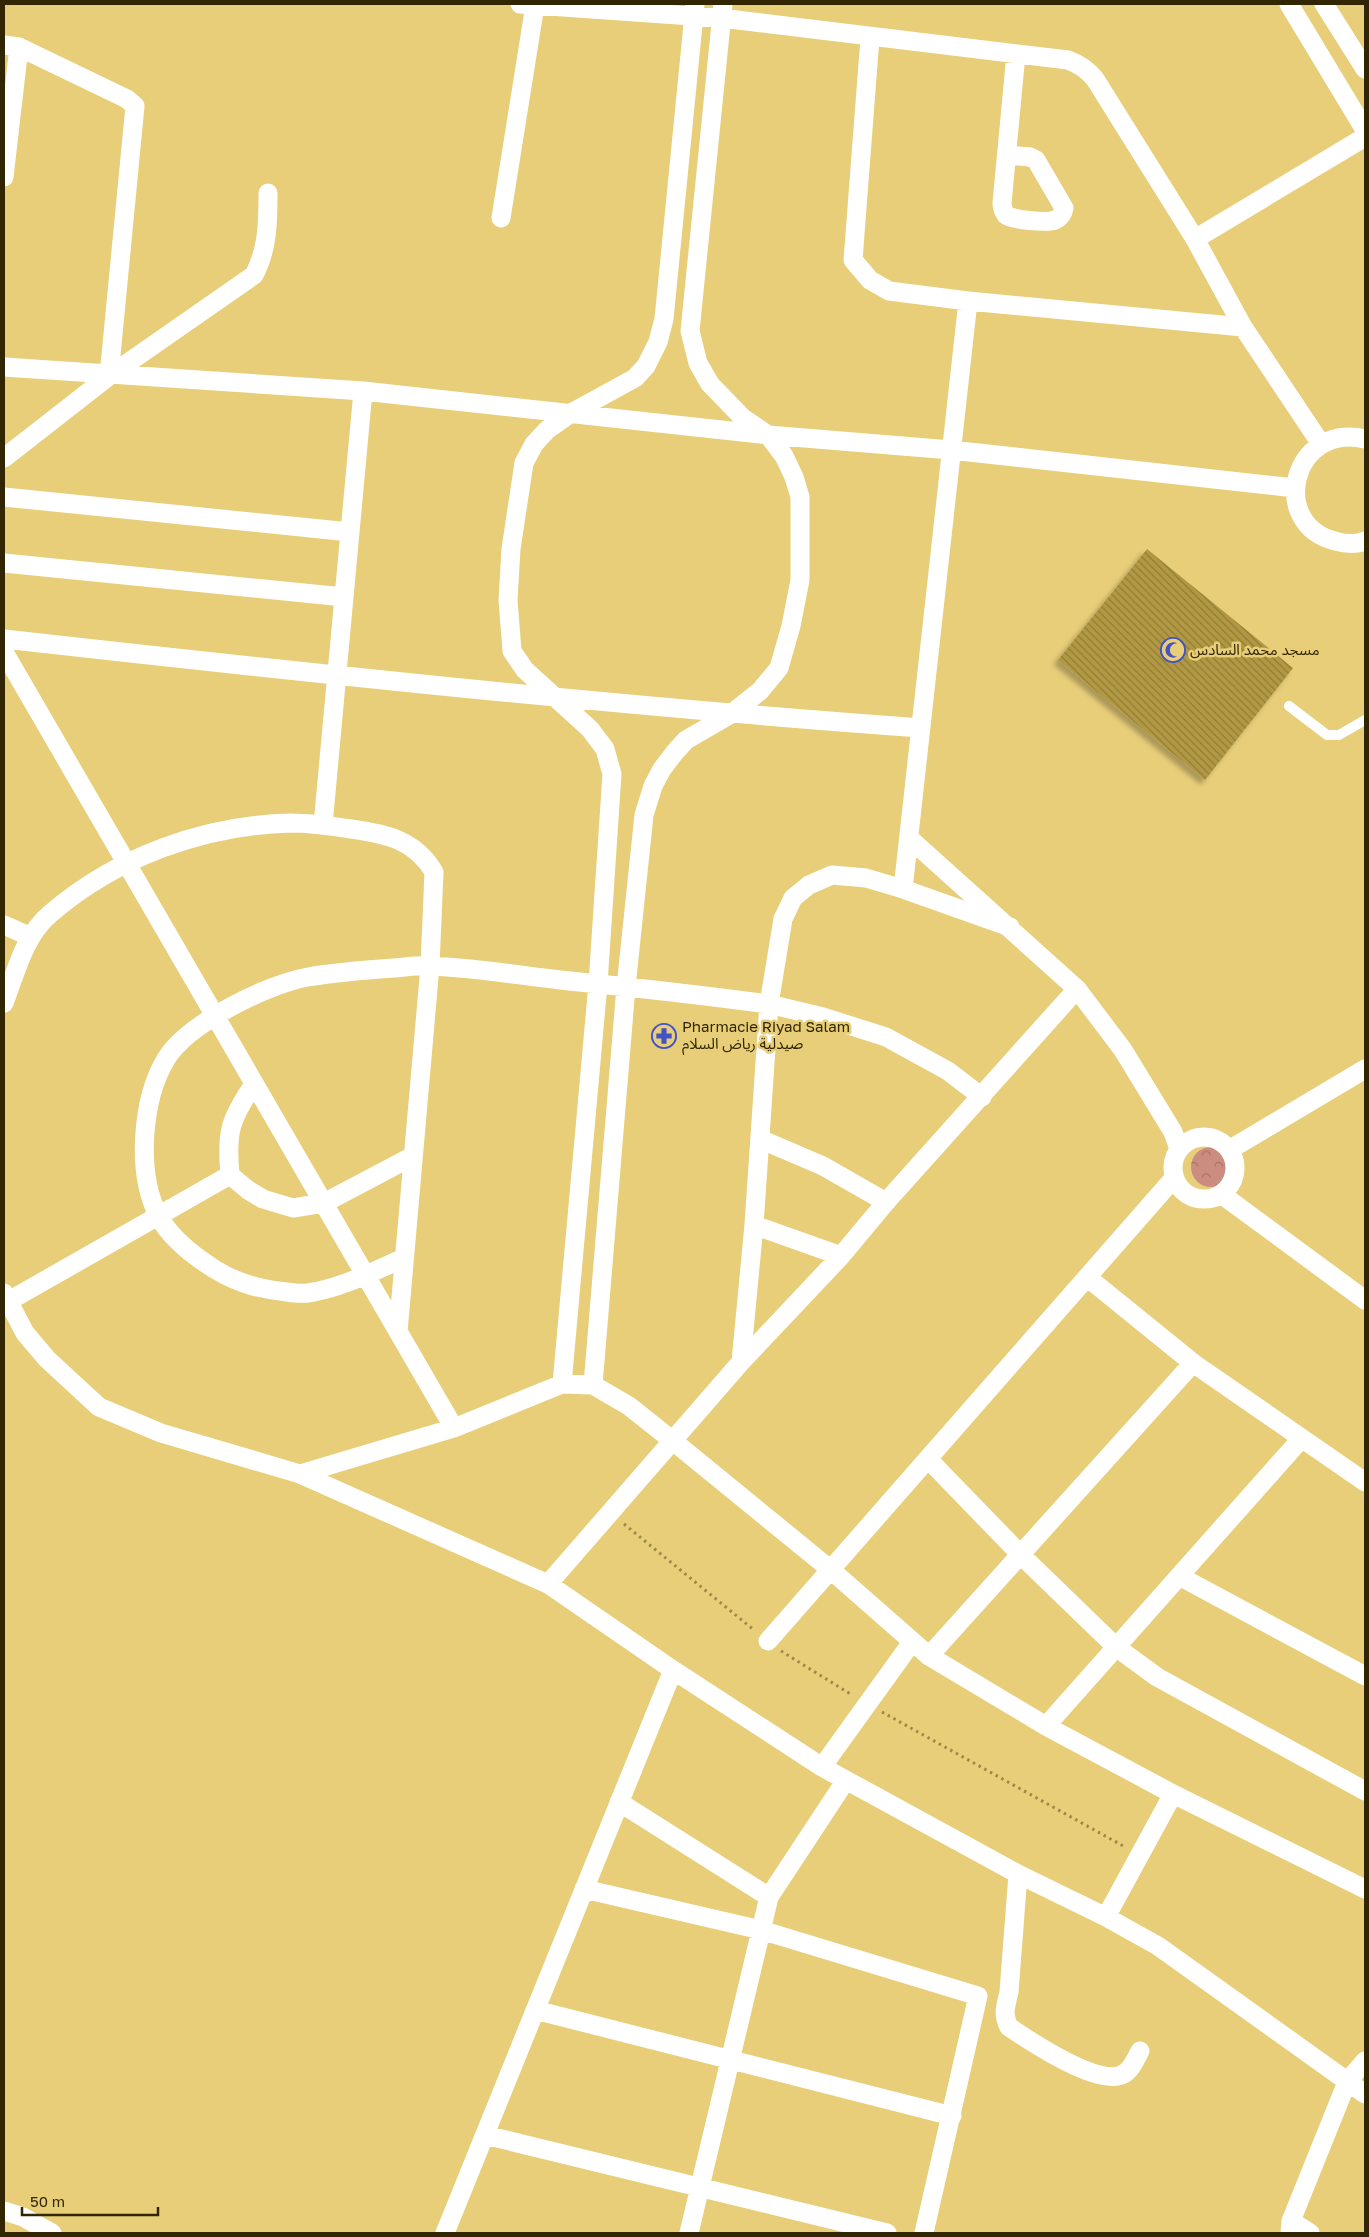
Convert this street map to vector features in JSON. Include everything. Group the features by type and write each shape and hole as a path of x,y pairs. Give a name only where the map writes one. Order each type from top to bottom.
{"street":[{"path":"1289,4 1365,130"},
{"path":"1324,4 1365,69"},
{"path":"501,218 528,5 722,11 870,38 1068,60 1082,66 1090,74 1195,239 1243,327 1321,444"},
{"path":"562,1384 598,984 612,774 605,749 590,729 524,670 512,650 508,600 511,548 524,462 534,444 547,430 571,413 635,378 646,366 658,342 664,319 695,10"},
{"path":"593,1385 626,987 644,815 653,786 662,769 686,740 732,714 760,692 779,668 791,626 800,580 800,497 794,477 784,456 768,436 743,418 710,384 698,363 690,331 722,11"},
{"path":"870,38 853,260 870,280 889,290 968,302 1243,327"},
{"path":"4,177 11,46 127,99 136,106 110,376"},
{"path":"1007,155 1016,54"},
{"path":"1195,239 1365,137"},
{"path":"4,458 110,376 254,274 264,251 268,227 268,193"},
{"path":"903,889 968,302"},
{"path":"4,367 110,376 364,392 571,413 768,436 952,450 1295,488"},
{"path":"323,825 364,392"},
{"path":"1365,439 1353,436 1336,437 1321,444 1308,455 1299,470 1295,488 1297,504 1303,518 1314,531 1328,540 1344,544 1365,541"},
{"path":"4,497 350,532"},
{"path":"4,563 344,597"},
{"path":"4,639 337,677 732,714 921,728"},
{"path":"4,652 454,1428"},
{"path":"4,1003 31,936 50,914 80,891 126,862 213,832 258,825 292,823 366,831 400,840 417,849 427,859 434,872 430,966 398,1332"},
{"path":"909,838 1077,989 1123,1050 1173,1132 1179,1149"},
{"path":"741,1362 754,1225 769,1004 783,919 793,898 809,885 832,875 866,878 903,889 1010,927"},
{"path":"4,925 31,936"},
{"path":"404,1258 336,1287 306,1294 261,1289 236,1282 197,1258 171,1233 158,1215 150,1190 144,1148 145,1124 151,1100 166,1059 176,1046 199,1025 214,1015 271,990 309,977 350,971 430,966 769,1004 823,1017 886,1038 948,1071 982,1097"},
{"path":"548,1584 741,1362 841,1256 886,1202 1077,989"},
{"path":"1229,1150 1365,1069"},
{"path":"254,1084 240,1105 228,1135 230,1175 248,1190 278,1205 293,1208 324,1203 413,1156"},
{"path":"1198,1137 1210,1137 1221,1142 1229,1150 1234,1159 1234,1174 1229,1188 1221,1194 1203,1200 1194,1198 1185,1193 1174,1178 1173,1163 1179,1149 1187,1141 1198,1137"},
{"path":"760,1139 823,1166 886,1202"},
{"path":"230,1175 6,1297 25,1334 47,1359 99,1407 161,1433 300,1474 548,1584 672,1670 822,1767 1018,1874 1106,1917 1158,1946 1365,2094"},
{"path":"768,1642 1174,1178"},
{"path":"1221,1194 1365,1300"},
{"path":"754,1225 841,1256"},
{"path":"1088,1277 1193,1363 1365,1482"},
{"path":"929,1656 1193,1363"},
{"path":"300,1474 454,1428 562,1384 593,1385 629,1406 673,1441 830,1570 929,1656 1046,1726 1173,1794 1365,1888"},
{"path":"1046,1726 1301,1439"},
{"path":"928,1459 1021,1555 1116,1647 1157,1677 1365,1791"},
{"path":"1179,1576 1365,1676"},
{"path":"822,1767 912,1642"},
{"path":"445,2233 672,1670"},
{"path":"689,2233 769,1897 846,1780"},
{"path":"1106,1917 1173,1794"},
{"path":"619,1802 769,1897"},
{"path":"1018,1874 1009,1992 1004,2010 1005,2019 1009,2027 1087,2072 1104,2076 1118,2076 1129,2070 1140,2051"},
{"path":"584,1889 761,1930 978,1996 924,2233"},
{"path":"535,2010 952,2116"},
{"path":"1310,2233 1290,2227 1347,2082 1365,2061"},
{"path":"485,2135 888,2233"},
{"path":"4,2211 23,2217 52,2233"}],"lane":[{"path":"1289,706 1327,735 1339,735 1365,720"}],"green space":[{"path":"1211,1147 1225,1153 1231,1167 1225,1181 1211,1187 1197,1181 1191,1167 1197,1153"}],"building":[{"path":"1147,549 1293,668 1205,780 1058,660"}],"place":[{"name":"مسجد محمد السادس","path":"1173,650"},
{"name":"Pharmacie Riyad Salam صيدلية رياض السلام","path":"664,1036"}]}
